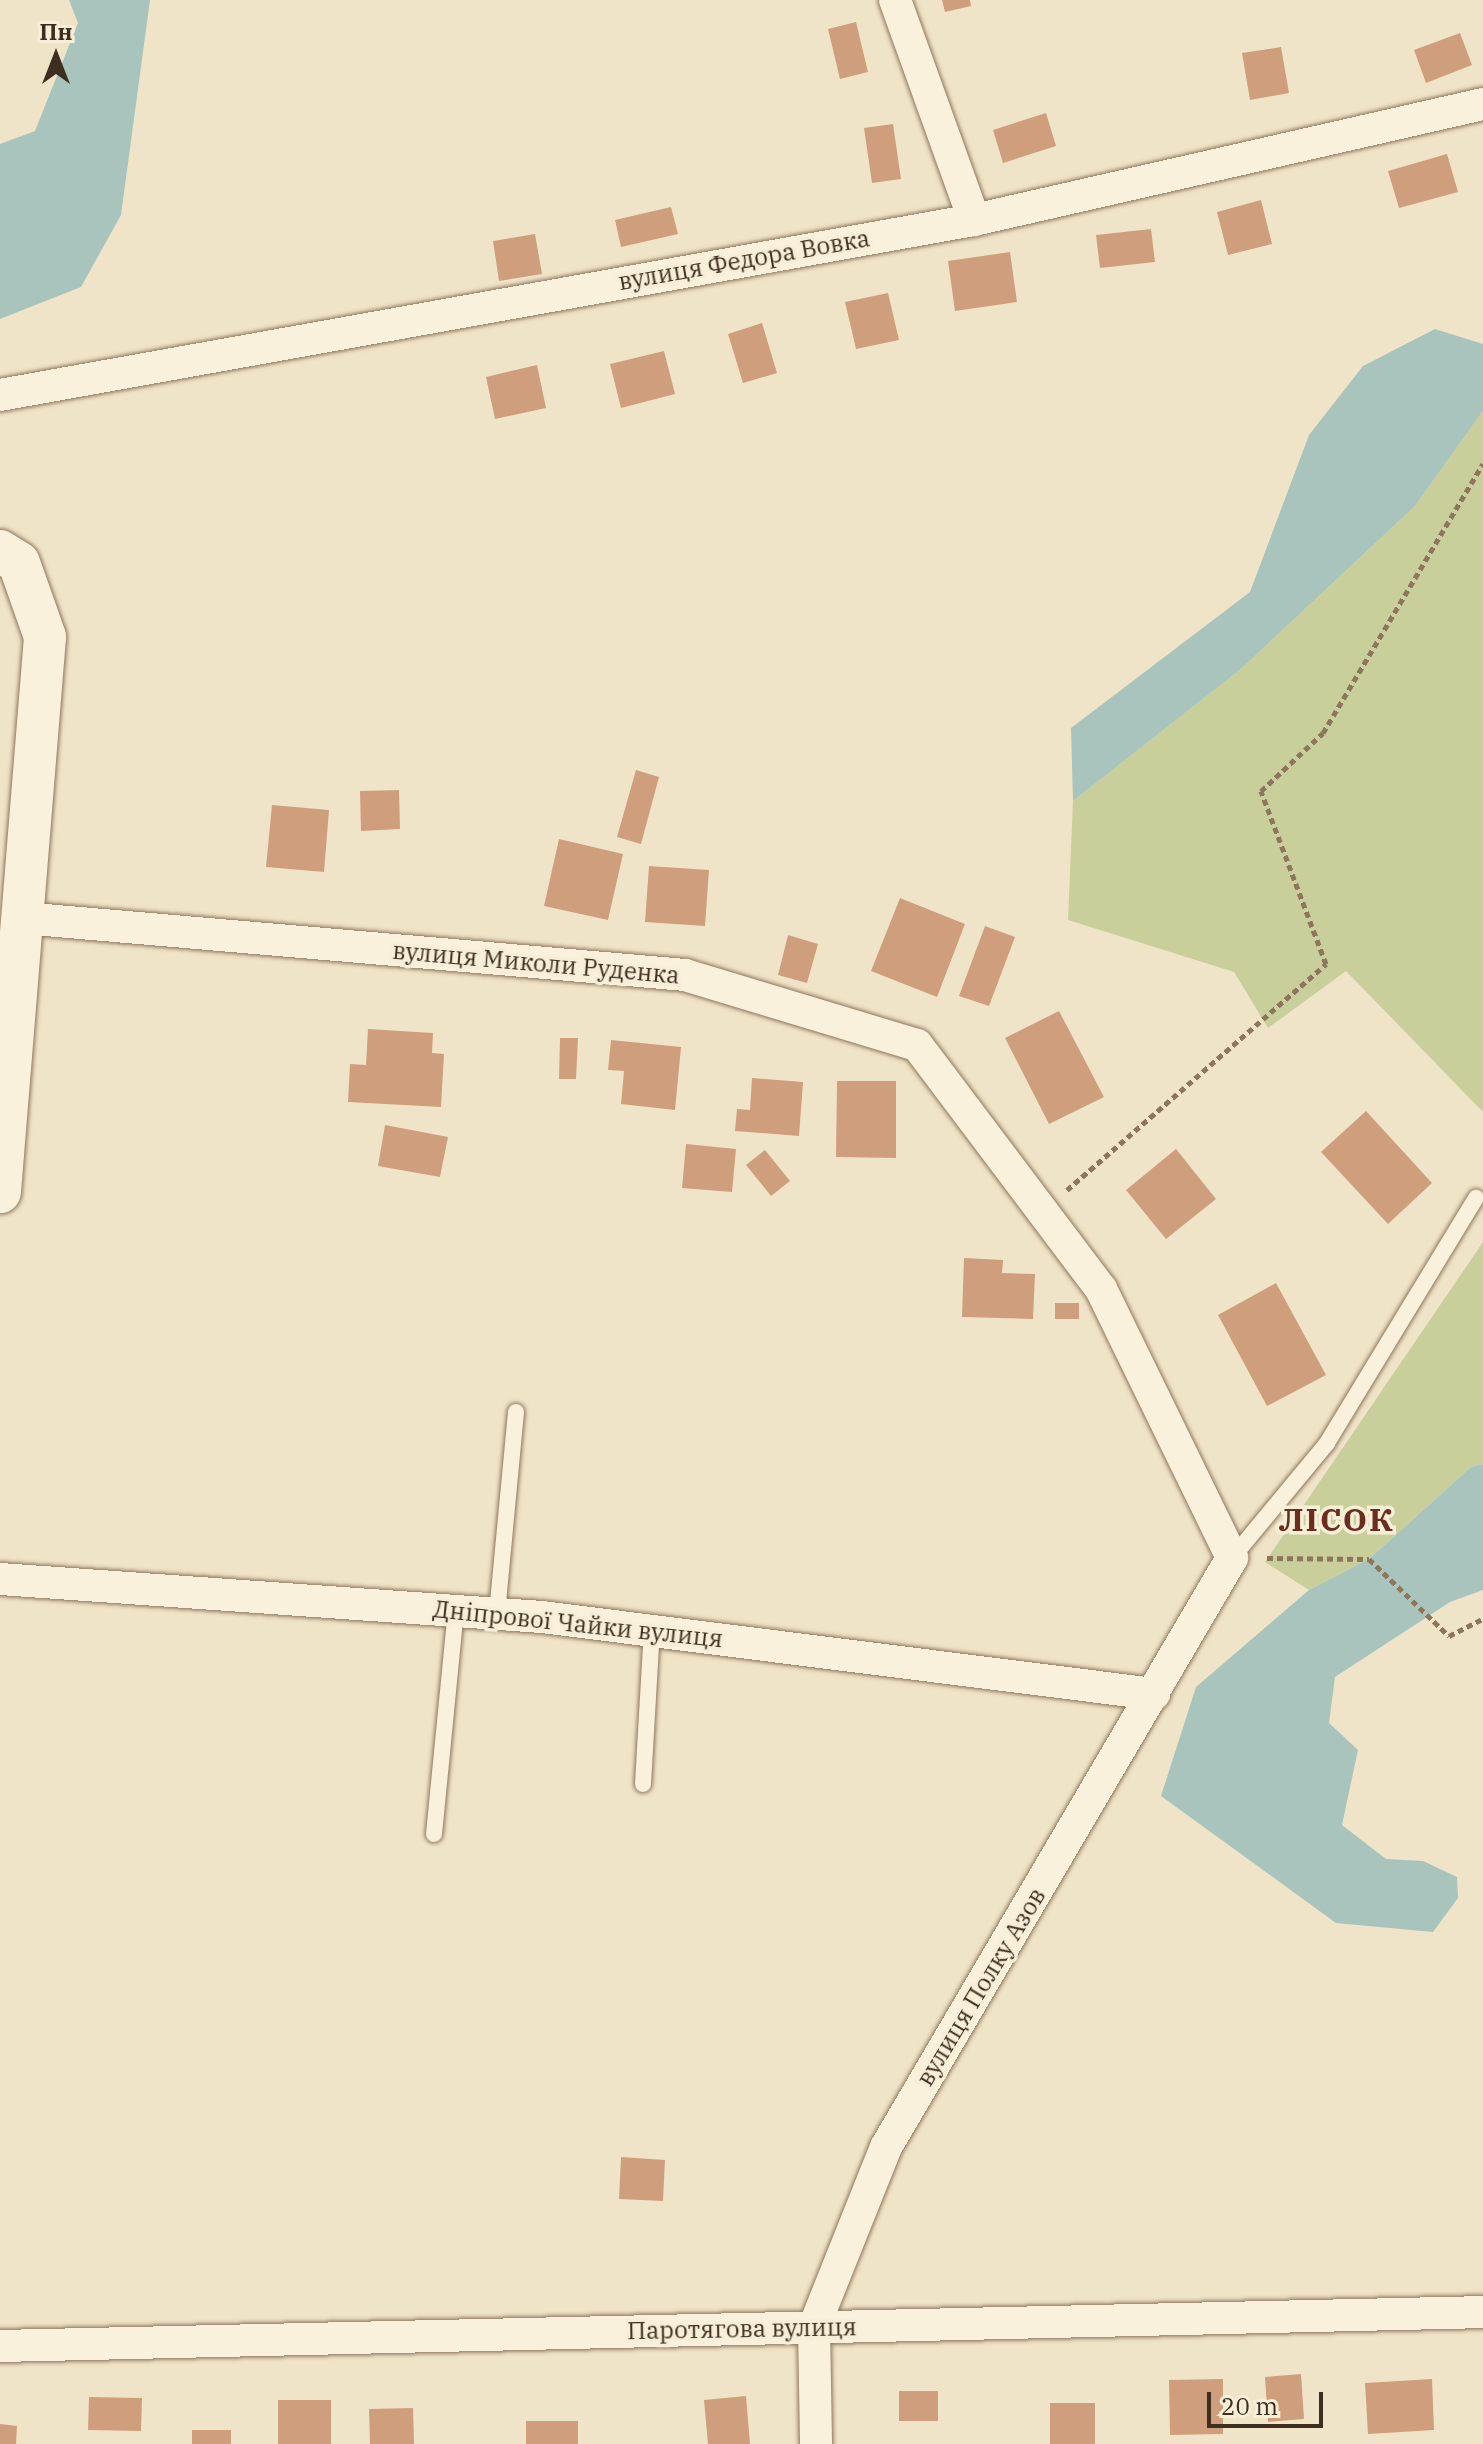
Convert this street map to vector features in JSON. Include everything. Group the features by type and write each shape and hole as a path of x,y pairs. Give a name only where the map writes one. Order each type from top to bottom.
{"street":[{"path":"895,0 974,220"},
{"name":"вулиця Федора Вовка","path":"0,395 974,220 1483,104"},
{"path":"0,551 19,563 45,637 0,1192"},
{"name":"вулиця Миколи Руденка","path":"22,918 685,975 917,1045 1101,1289 1232,1558"},
{"name":"вулиця Полку Азов","path":"816,2444 814,2327 886,2147 1232,1558"},
{"name":"Дніпрової Чайки вулиця","path":"0,1579 497,1613 1154,1694"},
{"name":"Паротягова вулиця","path":"0,2346 1483,2312"}],"lane":[{"path":"1232,1558 1327,1443 1476,1198"},
{"path":"497,1613 516,1412"},
{"path":"434,1834 456,1611"},
{"path":"643,1784 652,1630"}],"path":[{"path":"1042,1212 1326,964 1261,791 1323,733 1483,464"},
{"path":"1232,1558 1369,1559 1449,1636 1483,1619"}],"green space":[{"path":"1483,411 1483,1112 1346,971 1268,1028 1234,972 1068,920 1073,801 1241,669 1415,506"},
{"path":"1483,1242 1483,1464 1471,1467 1369,1559 1309,1590 1265,1562"}],"water":[{"path":"69,0 150,0 121,215 81,287 0,319 0,144 35,131 78,23"},
{"path":"1435,329 1483,344 1483,411 1415,506 1241,669 1073,801 1071,728 1250,592 1309,435 1363,366"},
{"path":"1483,1464 1483,1590 1450,1602 1335,1677 1329,1723 1358,1750 1342,1825 1386,1859 1423,1861 1457,1877 1458,1898 1433,1932 1336,1923 1161,1796 1196,1687 1309,1590 1369,1559 1471,1467"}],"building":[{"path":"942,0 970,0 971,6 945,12"},
{"path":"856,22 868,72 840,79 828,29"},
{"path":"1460,33 1472,65 1426,83 1414,50"},
{"path":"1281,47 1289,93 1250,100 1242,53"},
{"path":"1046,113 1056,146 1003,163 993,130"},
{"path":"893,124 901,179 872,183 864,128"},
{"path":"1447,154 1458,192 1399,208 1388,171"},
{"path":"1261,200 1272,244 1228,255 1217,212"},
{"path":"671,207 678,234 621,247 615,220"},
{"path":"1151,229 1155,262 1100,268 1096,235"},
{"path":"535,234 542,274 499,281 493,241"},
{"path":"1010,252 1017,302 955,311 948,261"},
{"path":"888,293 899,340 856,349 845,302"},
{"path":"762,323 777,373 743,383 728,334"},
{"path":"664,351 675,394 621,408 610,364"},
{"path":"537,365 546,408 495,419 486,377"},
{"path":"636,770 659,777 641,844 617,837"},
{"path":"399,790 400,829 361,831 360,791"},
{"path":"272,805 329,810 324,872 266,867"},
{"path":"559,839 623,854 608,920 544,906"},
{"path":"649,866 709,870 705,926 645,922"},
{"path":"900,898 965,924 937,997 871,971"},
{"path":"985,926 1015,937 989,1006 959,996"},
{"path":"788,935 818,944 807,983 778,975"},
{"path":"1059,1011 1104,1097 1049,1124 1005,1038"},
{"path":"368,1029 433,1033 432,1053 444,1054 441,1107 348,1102 350,1064 366,1065"},
{"path":"560,1038 578,1038 576,1079 559,1079"},
{"path":"611,1040 681,1047 675,1110 621,1104 624,1071 608,1070"},
{"path":"752,1078 803,1082 799,1136 735,1131 737,1109 750,1110"},
{"path":"837,1081 896,1081 896,1158 836,1157"},
{"path":"1366,1111 1432,1183 1388,1224 1321,1152"},
{"path":"385,1125 448,1137 440,1177 378,1166"},
{"path":"686,1144 736,1149 732,1192 682,1188"},
{"path":"1176,1149 1216,1199 1166,1239 1126,1190"},
{"path":"765,1150 790,1181 771,1196 746,1165"},
{"path":"964,1258 1003,1260 1002,1273 1035,1274 1033,1319 962,1317"},
{"path":"1276,1283 1326,1375 1267,1406 1218,1315"},
{"path":"1055,1303 1079,1303 1079,1319 1055,1319"},
{"path":"621,2157 665,2160 663,2201 619,2199"},
{"path":"1301,2374 1304,2419 1268,2422 1265,2377"},
{"path":"1223,2379 1223,2434 1170,2435 1169,2380"},
{"path":"1432,2379 1434,2430 1368,2434 1365,2383"},
{"path":"899,2391 938,2391 938,2421 899,2421"},
{"path":"746,2396 750,2444 708,2444 704,2400"},
{"path":"89,2397 142,2398 141,2431 88,2430"},
{"path":"278,2400 331,2400 331,2444 278,2444"},
{"path":"1050,2403 1095,2403 1095,2444 1050,2444"},
{"path":"413,2408 414,2444 370,2444 369,2409"},
{"path":"526,2421 578,2421 578,2444 526,2444"},
{"path":"0,2424 17,2426 16,2444 0,2444"},
{"path":"192,2430 231,2430 231,2444 192,2444"}],"district":[{"name":"ЛІСОК","path":"1337,1519"}]}
